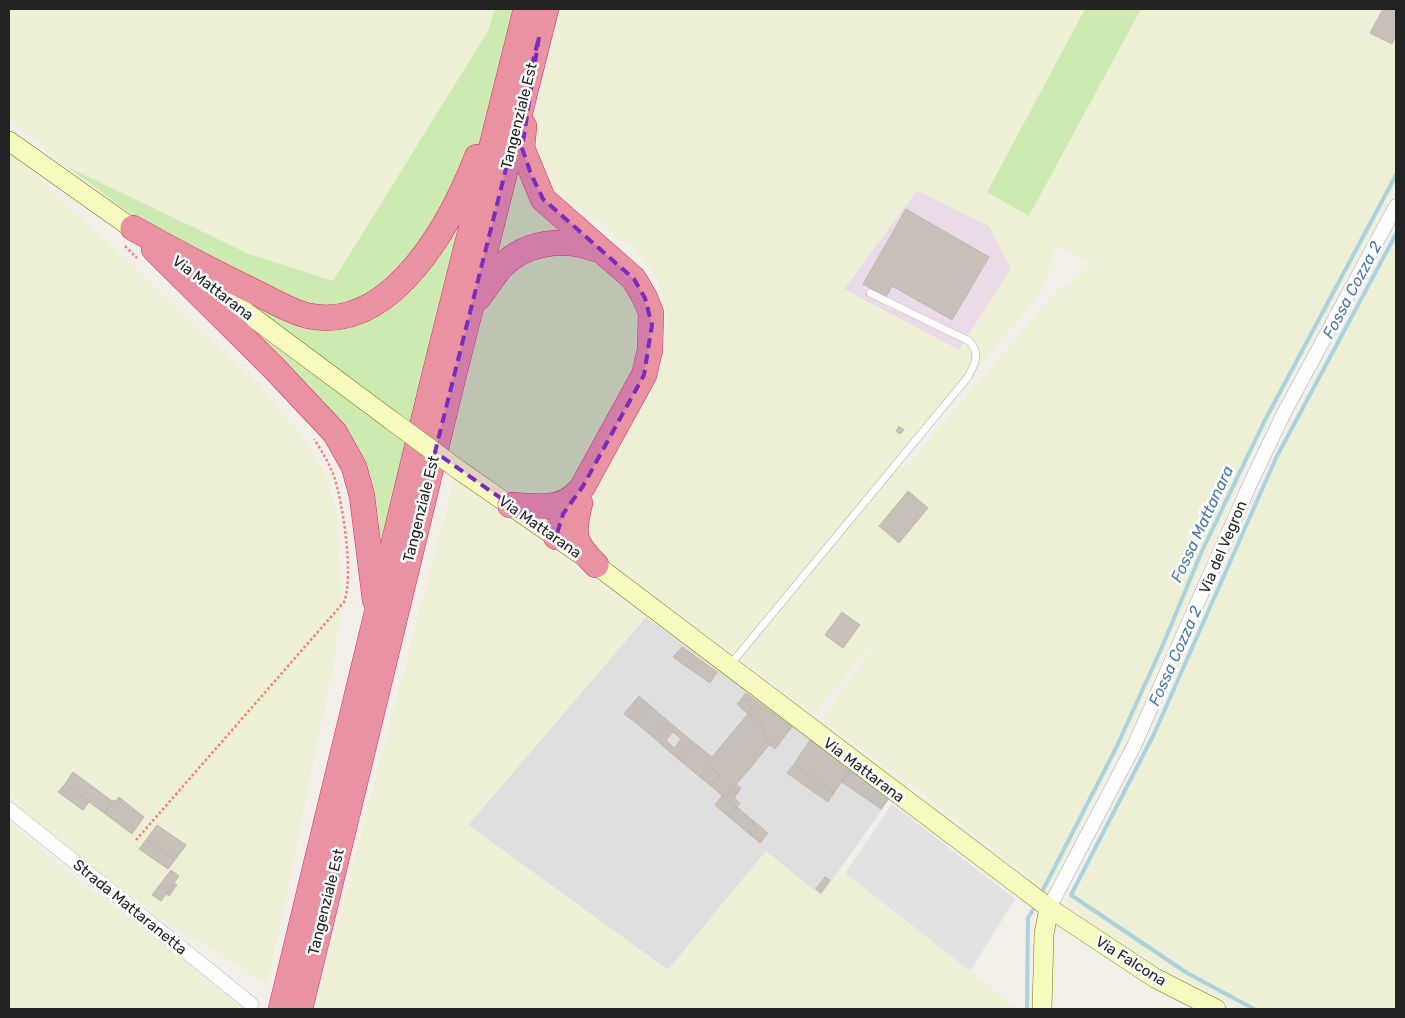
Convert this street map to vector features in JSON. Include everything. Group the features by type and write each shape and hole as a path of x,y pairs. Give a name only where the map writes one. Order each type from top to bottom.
{"highway":[{"name":"Tangenziale Est","path":"281,1009 526,9"},
{"name":"Tangenziale Est","path":"300,1009 470,308 546,9"},
{"path":"539,37 522,148 543,198 634,279 651,313 650,350 644,375 583,486 563,514 565,530 574,537 596,565"},
{"path":"126,234 308,316 326,317 370,307 402,282 436,236 467,184 511,70"},
{"path":"126,234 273,367 335,433 354,468 362,496 376,615"},
{"path":"470,308 502,266 519,254 536,246 569,242 579,243 603,252"},
{"path":"510,505 553,506 563,504 583,486"}],"street":[{"name":"Via Mattarana","path":"9,141 18,151 126,234 459,470 510,505 565,530"},
{"name":"Via del Vegron","path":"1042,1009 1044,934 1049,908 1134,746 1250,484 1285,411 1396,206"},
{"name":"Via Mattarana","path":"596,565 728,667 1049,908"},
{"name":"Strada Mattaranetta","path":"9,809 251,1004"},
{"name":"Via Falcona","path":"1049,908 1155,978 1216,1009"}],"lane":[{"path":"728,667 968,378 974,366 977,354 975,347 969,341 870,293"}],"path":[{"path":"126,234 141,261"},
{"path":"136,840 344,602 348,570 341,507 334,476 325,455 311,434"}],"highlighted area":[{"path":"539,37 522,148 531,174 543,199 634,279 645,298 652,325 644,375 583,486 563,514 556,537 435,452"}],"shaded area":[{"path":"917,190 989,226 1011,269 959,350 843,289"},
{"path":"646,617 891,797 821,896 766,851 668,970 468,825"},
{"path":"892,804 1015,899 970,971 845,873"}],"green space":[{"path":"9,9 495,9 488,31 333,282 249,254 66,166 9,118"},
{"path":"495,9 515,9 477,156 435,230 377,292 334,306 309,304 272,292 169,242 66,166 249,254 333,281 488,31"},
{"path":"561,9 1085,9 987,191 1029,216 1141,9 1396,9 1396,185 1256,444 1130,729 1047,892 925,795 822,720 885,629 814,714 590,547 583,531 590,503 664,349 666,321 664,300 658,280 633,247 570,203 547,182 535,164 530,132","holes":["917,190 989,226 1011,269 959,350 844,289","1056,246 1092,265 1052,296 905,469 900,464 1042,291"]},
{"path":"1085,9 1141,9 1029,216 987,192"},
{"path":"13,154 262,388 308,444 329,481 337,518 342,597 333,667 268,984 159,917 73,853 9,797 9,158"},
{"path":"519,170 567,230 496,259 514,173"},
{"path":"1396,231 1396,1009 1244,1009 1176,975 1108,934 1065,904 1150,738 1276,454"},
{"path":"453,235 459,238 415,425 218,281 326,322"},
{"path":"541,252 594,254 639,300 641,361 565,496 518,497 445,450 486,300 500,277"},
{"path":"211,300 412,446 382,554 377,504 368,474"},
{"path":"454,480 646,617 468,825 668,970 766,851 821,896 840,870 1018,1009 315,1009"},
{"path":"9,821 62,868 148,931 243,1009 9,1009"}],"building":[{"path":"1383,9 1396,9 1396,35 1392,44 1370,33"},
{"path":"906,209 989,257 952,320 892,286 886,297 863,284"},
{"path":"899,426 904,430 900,434 896,431"},
{"path":"908,491 928,508 899,543 879,526"},
{"path":"842,612 860,625 843,648 825,635"},
{"path":"682,647 717,672 710,683 673,657"},
{"path":"746,693 751,697 747,702 742,698"},
{"path":"639,696 668,721 654,738 635,722 644,711 634,702"},
{"path":"751,697 757,701 747,713 737,704 742,698 747,702"},
{"path":"757,701 792,727 775,749 766,742 763,724 747,713"},
{"path":"634,702 644,711 635,722 624,714"},
{"path":"748,714 763,724 766,742 770,744 725,798 711,786 720,775 709,766 700,777 678,759 693,742 712,757"},
{"path":"668,721 693,742 678,759 654,738","holes":["673,732 681,739 674,748 666,740"]},
{"path":"810,740 850,769 834,793 794,764"},
{"path":"794,764 834,793 828,802 787,773"},
{"path":"709,766 720,775 711,786 700,777"},
{"path":"850,769 889,798 881,809 842,782"},
{"path":"73,772 112,801 104,813 65,784"},
{"path":"65,784 89,802 83,810 58,792"},
{"path":"736,784 741,788 737,794 731,790"},
{"path":"731,790 737,794 734,798 740,803 737,807 725,798"},
{"path":"722,796 737,807 729,817 715,805"},
{"path":"119,797 144,817 132,834 104,813 113,800 116,801"},
{"path":"737,807 768,833 760,843 729,817"},
{"path":"157,825 186,845 175,860 146,840"},
{"path":"146,840 175,860 168,869 139,849"},
{"path":"171,870 179,876 161,901 152,895"},
{"path":"825,877 830,880 821,893 816,889"},
{"path":"174,883 177,885 169,896 166,894"}],"waterway":[{"name":"Fossa Mattanara","path":"1043,890 1116,748 1162,647 1201,553 1264,422 1396,175"},
{"name":"Fossa Cozza 2","path":"1254,1009 1187,973 1071,895 1154,734 1276,458 1396,234"},
{"name":"Fossa Mattanara","path":"1027,1009 1028,918 1033,910"}]}
